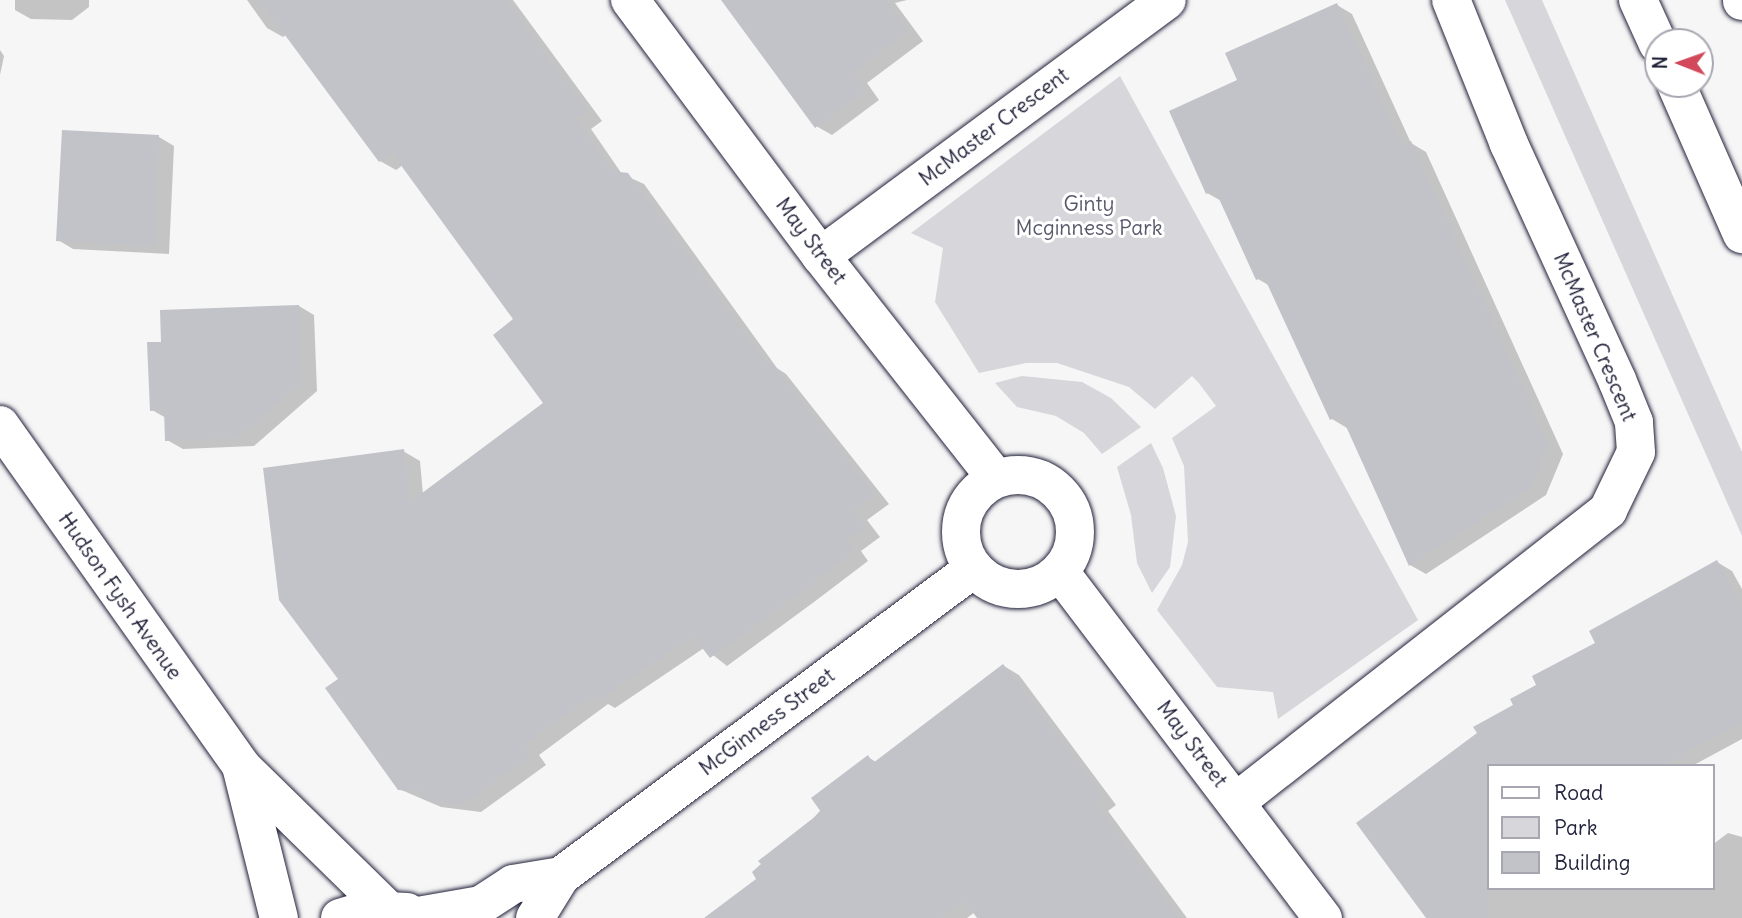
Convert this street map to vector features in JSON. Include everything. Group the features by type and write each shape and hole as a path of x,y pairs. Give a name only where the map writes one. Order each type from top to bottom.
{"main road":[{"name":"May Street","path":"630,0 821,256 996,478"},
{"name":"McMaster Crescent","path":"1236,802 1608,510 1636,452 1634,422 1617,380 1510,144 1451,0"},
{"path":"1639,0 1651,28"},
{"name":"McMaster Crescent","path":"821,256 1161,1"},
{"path":"1682,98 1742,234"},
{"name":"Hudson Fysh Avenue","path":"0,425 241,766"},
{"path":"1035,476 1066,499 1076,536 1060,572 1044,583 1007,589 988,582 973,569 960,536 961,518 980,488 996,478 1035,476"},
{"name":"McGinness Street","path":"561,876 973,569"},
{"name":"May Street","path":"1060,572 1323,918"},
{"path":"241,766 409,914"},
{"path":"241,766 279,918"},
{"path":"340,918 409,914 481,905 513,884 561,876"},
{"path":"535,918 561,876"}],"green space":[{"path":"1505,0 1542,0 1742,452 1742,536"},
{"name":"Ginty Mcginness Park","path":"1120,76 1418,620 1278,719 1273,692 1217,687 1157,610 1182,565 1188,542 1184,466 1172,438 1216,406 1198,382 1192,376 1155,409 1129,387 1057,363 1026,363 979,373 935,302 943,248 911,233"},
{"path":"1022,376 1082,382 1111,398 1141,427 1102,454 1084,433 1056,416 1017,407 995,383"},
{"path":"1151,443 1163,468 1176,516 1170,567 1152,593 1137,563 1131,515 1117,467"}],"building":[{"path":"259,0 505,0 587,111 575,119 612,171 628,173 767,365 770,362 874,494 852,510 865,527 846,541 853,552 798,594 710,658 693,636 598,700 594,694 524,745 531,755 464,804 423,799 421,791 398,790 325,688 338,679 279,600 263,468 404,449 410,502 543,403 493,335 513,319 392,153 379,162"},
{"path":"721,0 885,0 908,31 852,73 864,91 815,128"},
{"path":"1337,3 1402,145 1411,141 1548,444 1531,487 1409,566 1341,415 1330,420 1264,277 1256,280 1215,190 1206,194 1169,111 1237,80 1225,53"},
{"path":"62,130 159,135 154,246 56,241"},
{"path":"299,305 302,382 237,438 165,441 164,410 150,411 147,342 161,342 160,310"},
{"path":"1717,560 1742,607 1742,722 1666,764 1486,764 1488,918 1426,918 1356,823 1477,733 1473,727 1513,705 1510,699 1536,685 1532,676 1595,643 1589,631"},
{"path":"1003,664 1102,796 1094,802 1179,918 977,918 964,900 940,918 704,918 756,879 752,872 761,864 758,861 821,812 811,798 868,755 873,763"}]}
